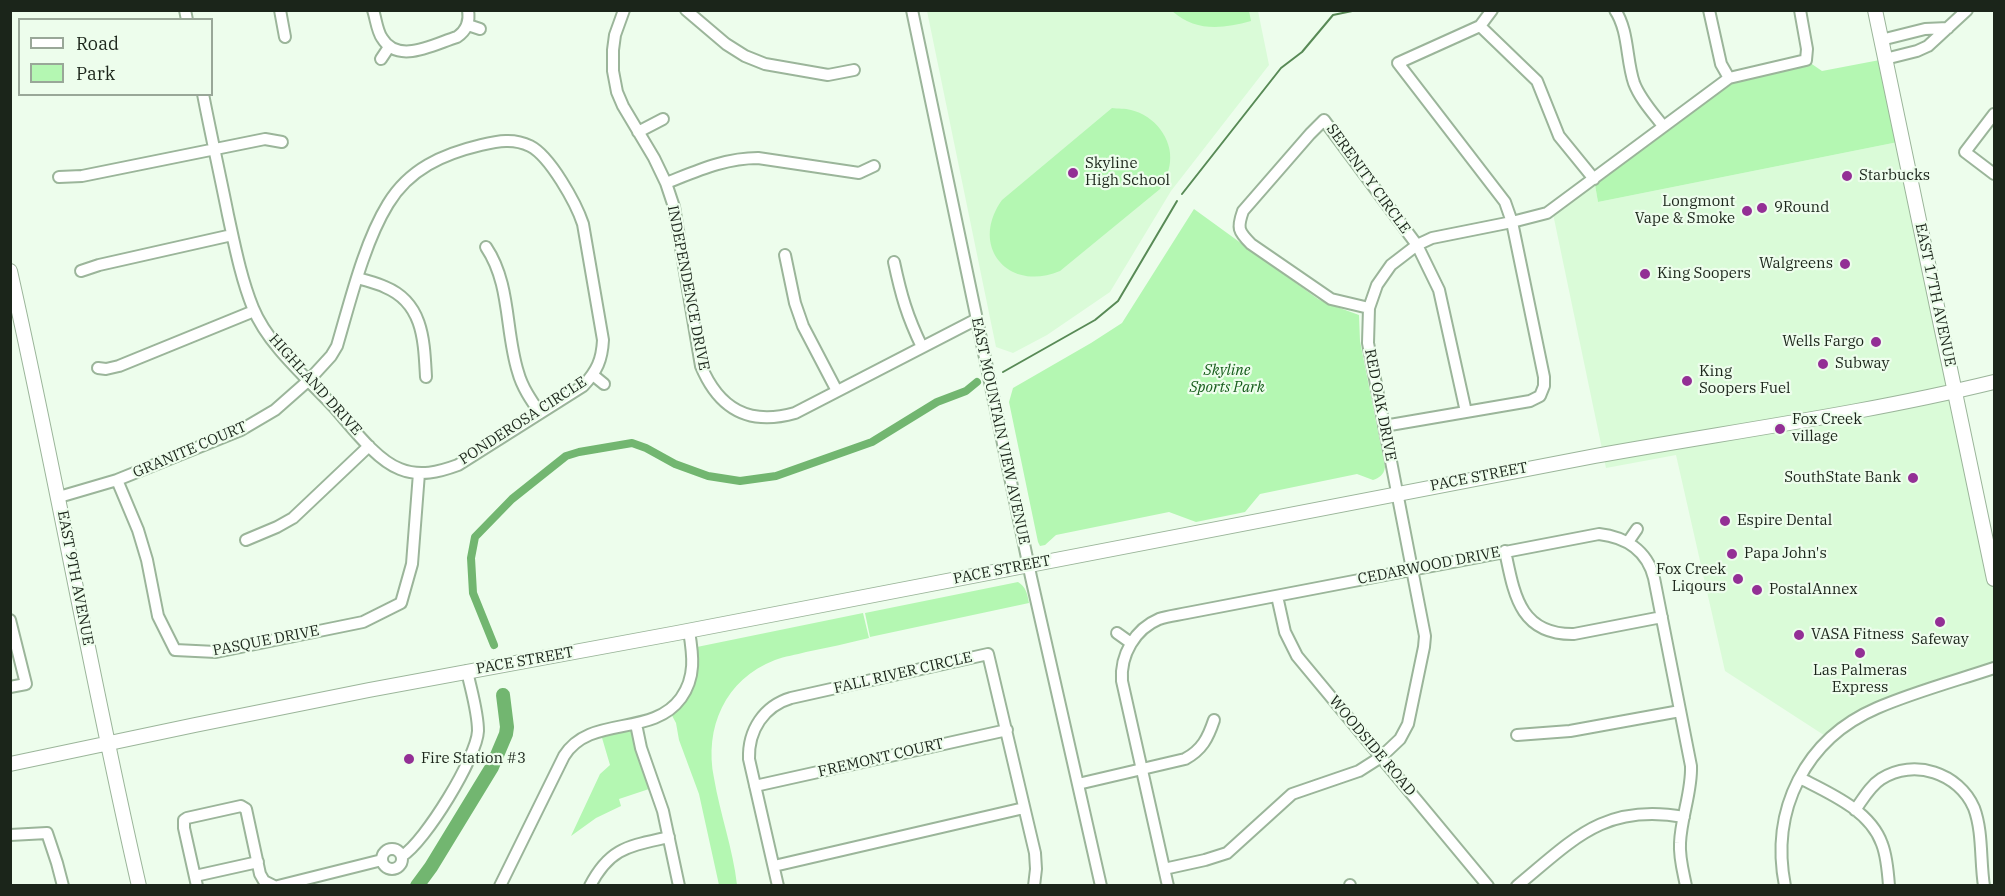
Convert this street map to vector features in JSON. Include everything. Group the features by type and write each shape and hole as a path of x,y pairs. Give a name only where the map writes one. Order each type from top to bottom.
{"main road":[{"name":"EAST 17TH AVENUE","path":"1875,10 1995,579"},
{"name":"EAST 9TH AVENUE","path":"10,271 59,497 107,743 139,885"},
{"name":"PACE STREET","path":"10,764 467,671 689,631 1397,493 1995,382"}],"street":[{"path":"280,10 285,37"},
{"path":"373,10 382,38 389,47 409,52 457,37 468,25 468,10"},
{"name":"INDEPENDENCE DRIVE","path":"624,10 615,35 613,50 613,71 617,92 666,183 677,221 701,366 717,404 753,416 770,418 795,413 977,319"},
{"path":"686,10 726,44 745,56 765,64 828,75 854,70"},
{"name":"EAST MOUNTAIN VIEW AVENUE","path":"912,10 1028,565 1101,885"},
{"path":"1384,426 1530,402 1540,396 1544,386 1544,376 1512,222 1505,202 1398,63 1480,27 1492,10"},
{"path":"1615,10 1624,35 1634,82 1641,97 1663,126"},
{"path":"1709,10 1721,64 1729,78"},
{"name":"RED OAK DRIVE","path":"1164,870 1227,853 1292,794 1359,771 1381,757 1400,739 1408,724 1424,647 1424,632 1368,343 1369,308 1377,285 1391,265 1417,245 1432,238 1547,213 1729,78 1806,60 1807,49 1800,10"},
{"path":"1885,59 1923,48 1938,38 1967,10"},
{"path":"468,25 480,29"},
{"path":"1480,27 1537,81 1559,136 1594,179"},
{"path":"1881,40 1930,28 1948,28"},
{"path":"381,59 389,47"},
{"name":"HIGHLAND DRIVE","path":"202,96 232,235 254,311 275,343 369,446 399,469 419,473"},
{"path":"1995,114 1965,152 1995,174"},
{"path":"639,132 663,119"},
{"name":"SERENITY CIRCLE","path":"1369,308 1331,299 1251,244 1240,233 1239,223 1243,210 1324,120 1417,245"},
{"path":"59,177 82,176 265,139 282,142"},
{"name":"PONDEROSA CIRCLE","path":"309,380 337,346 377,223 404,184 417,172 453,151 500,140 516,141 530,146 543,155 578,210 583,224 603,340 602,355 593,375 583,386 458,465 441,471 419,473"},
{"path":"666,183 723,161 741,158 758,158 859,173 874,166"},
{"path":"81,271 232,235"},
{"path":"1417,245 1439,290 1466,412"},
{"path":"486,247 501,273 518,372 524,387 540,413"},
{"path":"785,255 795,303 803,326 837,391"},
{"path":"894,262 901,296 922,346"},
{"path":"358,278 387,287 411,308 419,321 424,337 426,377"},
{"path":"98,368 119,366 254,311"},
{"path":"593,375 604,384"},
{"name":"GRANITE COURT","path":"59,497 117,480 241,430 275,410 309,380"},
{"path":"246,540 277,528 293,518 369,446"},
{"name":"PASQUE DRIVE","path":"117,480 138,530 147,560 158,616 175,650 208,652 363,622 401,603 412,564 419,473"},
{"path":"1637,529 1628,542 1641,552 1652,569 1691,771 1679,850 1686,885"},
{"name":"CEDARWOOD DRIVE","path":"1131,643 1148,626 1162,618 1596,534 1628,542"},
{"path":"1505,551 1517,602 1532,620 1549,630 1574,634 1662,617"},
{"name":"WOODSIDE ROAD","path":"1277,596 1285,632 1293,651 1488,885"},
{"path":"10,620 26,684 10,687"},
{"path":"500,885 571,746 593,733 652,719 665,713 678,702 687,688 692,672 693,660 689,631"},
{"path":"1117,633 1131,643 1124,660 1122,681 1168,885"},
{"name":"FALL RIVER CIRCLE","path":"778,885 749,759 749,745 754,729 766,712 785,699 988,654 1036,862 1034,885"},
{"path":"1785,885 1781,856 1782,828 1791,797 1800,778 1818,751 1853,722 1875,709 1995,668"},
{"path":"258,862 196,881 183,828 184,820 233,806 246,809 264,880 276,885 382,860 388,868 394,869 402,863 402,856 418,843 444,804 473,752 478,731 467,671"},
{"path":"1517,735 1570,731 1680,711"},
{"path":"1078,784 1175,762 1193,755 1206,741 1214,720"},
{"path":"636,724 641,748 663,811 680,885"},
{"name":"FREMONT COURT","path":"755,786 1006,730"},
{"path":"1855,810 1876,783 1899,771 1927,770 1948,778 1963,791 1975,812 1984,885"},
{"path":"1800,778 1855,810 1872,826 1885,851 1889,885"},
{"path":"774,866 1024,808"},
{"path":"1517,885 1574,838 1599,824 1652,813 1684,817"},
{"path":"10,835 46,833 63,885"},
{"path":"590,885 600,868 613,855 635,845 669,837"}],"shaded area":[{"name":"Skyline High School","path":"927,11 1258,11 1269,65 1171,191 1110,292 1047,335 1013,353 996,347"},
{"name":"Fox Creek village","path":"1903,141 1994,579 1994,668 1902,699 1830,739 1725,671 1676,455 1606,468 1552,209 1594,179 1598,202"}],"green space":[{"path":"1172,11 1249,11 1251,21 1220,27 1200,26 1190,23"},
{"path":"1885,59 1903,141 1598,202 1594,179 1729,78 1806,60 1822,71"},
{"path":"1112,108 1129,109 1147,117 1165,137 1170,162 1160,189 1060,271 1041,276 1024,276 1010,270 999,261 992,248 990,234 993,217 1002,200"},
{"name":"Skyline Sports Park","path":"1194,209 1318,299 1359,315 1360,341 1385,467 1384,472 1373,480 1357,474 1260,494 1245,512 1196,522 1169,512 1056,535 1045,545 1040,546 1009,402 1013,388 1122,323"},
{"path":"1018,582 1026,591 1029,603 870,637 865,613"},
{"path":"863,613 869,638 775,660 758,668 743,679 722,707 712,741 712,759 737,885 719,885 699,794 679,740 676,723 669,710 683,695 692,648"},
{"path":"636,724 655,787 619,799 621,806 596,818 571,836 600,774 610,765 600,731"}],"waterway":[{"path":"1182,194 1281,68 1302,52 1333,15 1357,10"},
{"path":"1003,372 1095,320 1118,301 1177,201"},
{"path":"494,645 473,593 471,558 475,537 512,499 566,456 632,443 675,464 708,476 740,481 776,476 872,442 937,402 966,391 977,382"},
{"path":"417,886 492,767 506,734 503,695"}],"place":[{"name":"Skyline High School","path":"1073,173"},
{"name":"Starbucks","path":"1847,176"},
{"name":"9Round","path":"1762,208"},
{"name":"Longmont Vape & Smoke","path":"1747,211"},
{"name":"Walgreens","path":"1845,264"},
{"name":"King Soopers","path":"1645,274"},
{"name":"Wells Fargo","path":"1876,342"},
{"name":"Subway","path":"1823,364"},
{"name":"King Soopers Fuel","path":"1687,381"},
{"name":"Fox Creek village","path":"1780,429"},
{"name":"SouthState Bank","path":"1913,478"},
{"name":"Espire Dental","path":"1725,521"},
{"name":"Papa John's","path":"1732,554"},
{"name":"Fox Creek Liqours","path":"1738,579"},
{"name":"PostalAnnex","path":"1757,590"},
{"name":"Safeway","path":"1940,622"},
{"name":"VASA Fitness","path":"1799,635"},
{"name":"Las Palmeras Express","path":"1860,653"},
{"name":"Fire Station #3","path":"409,759"}]}
